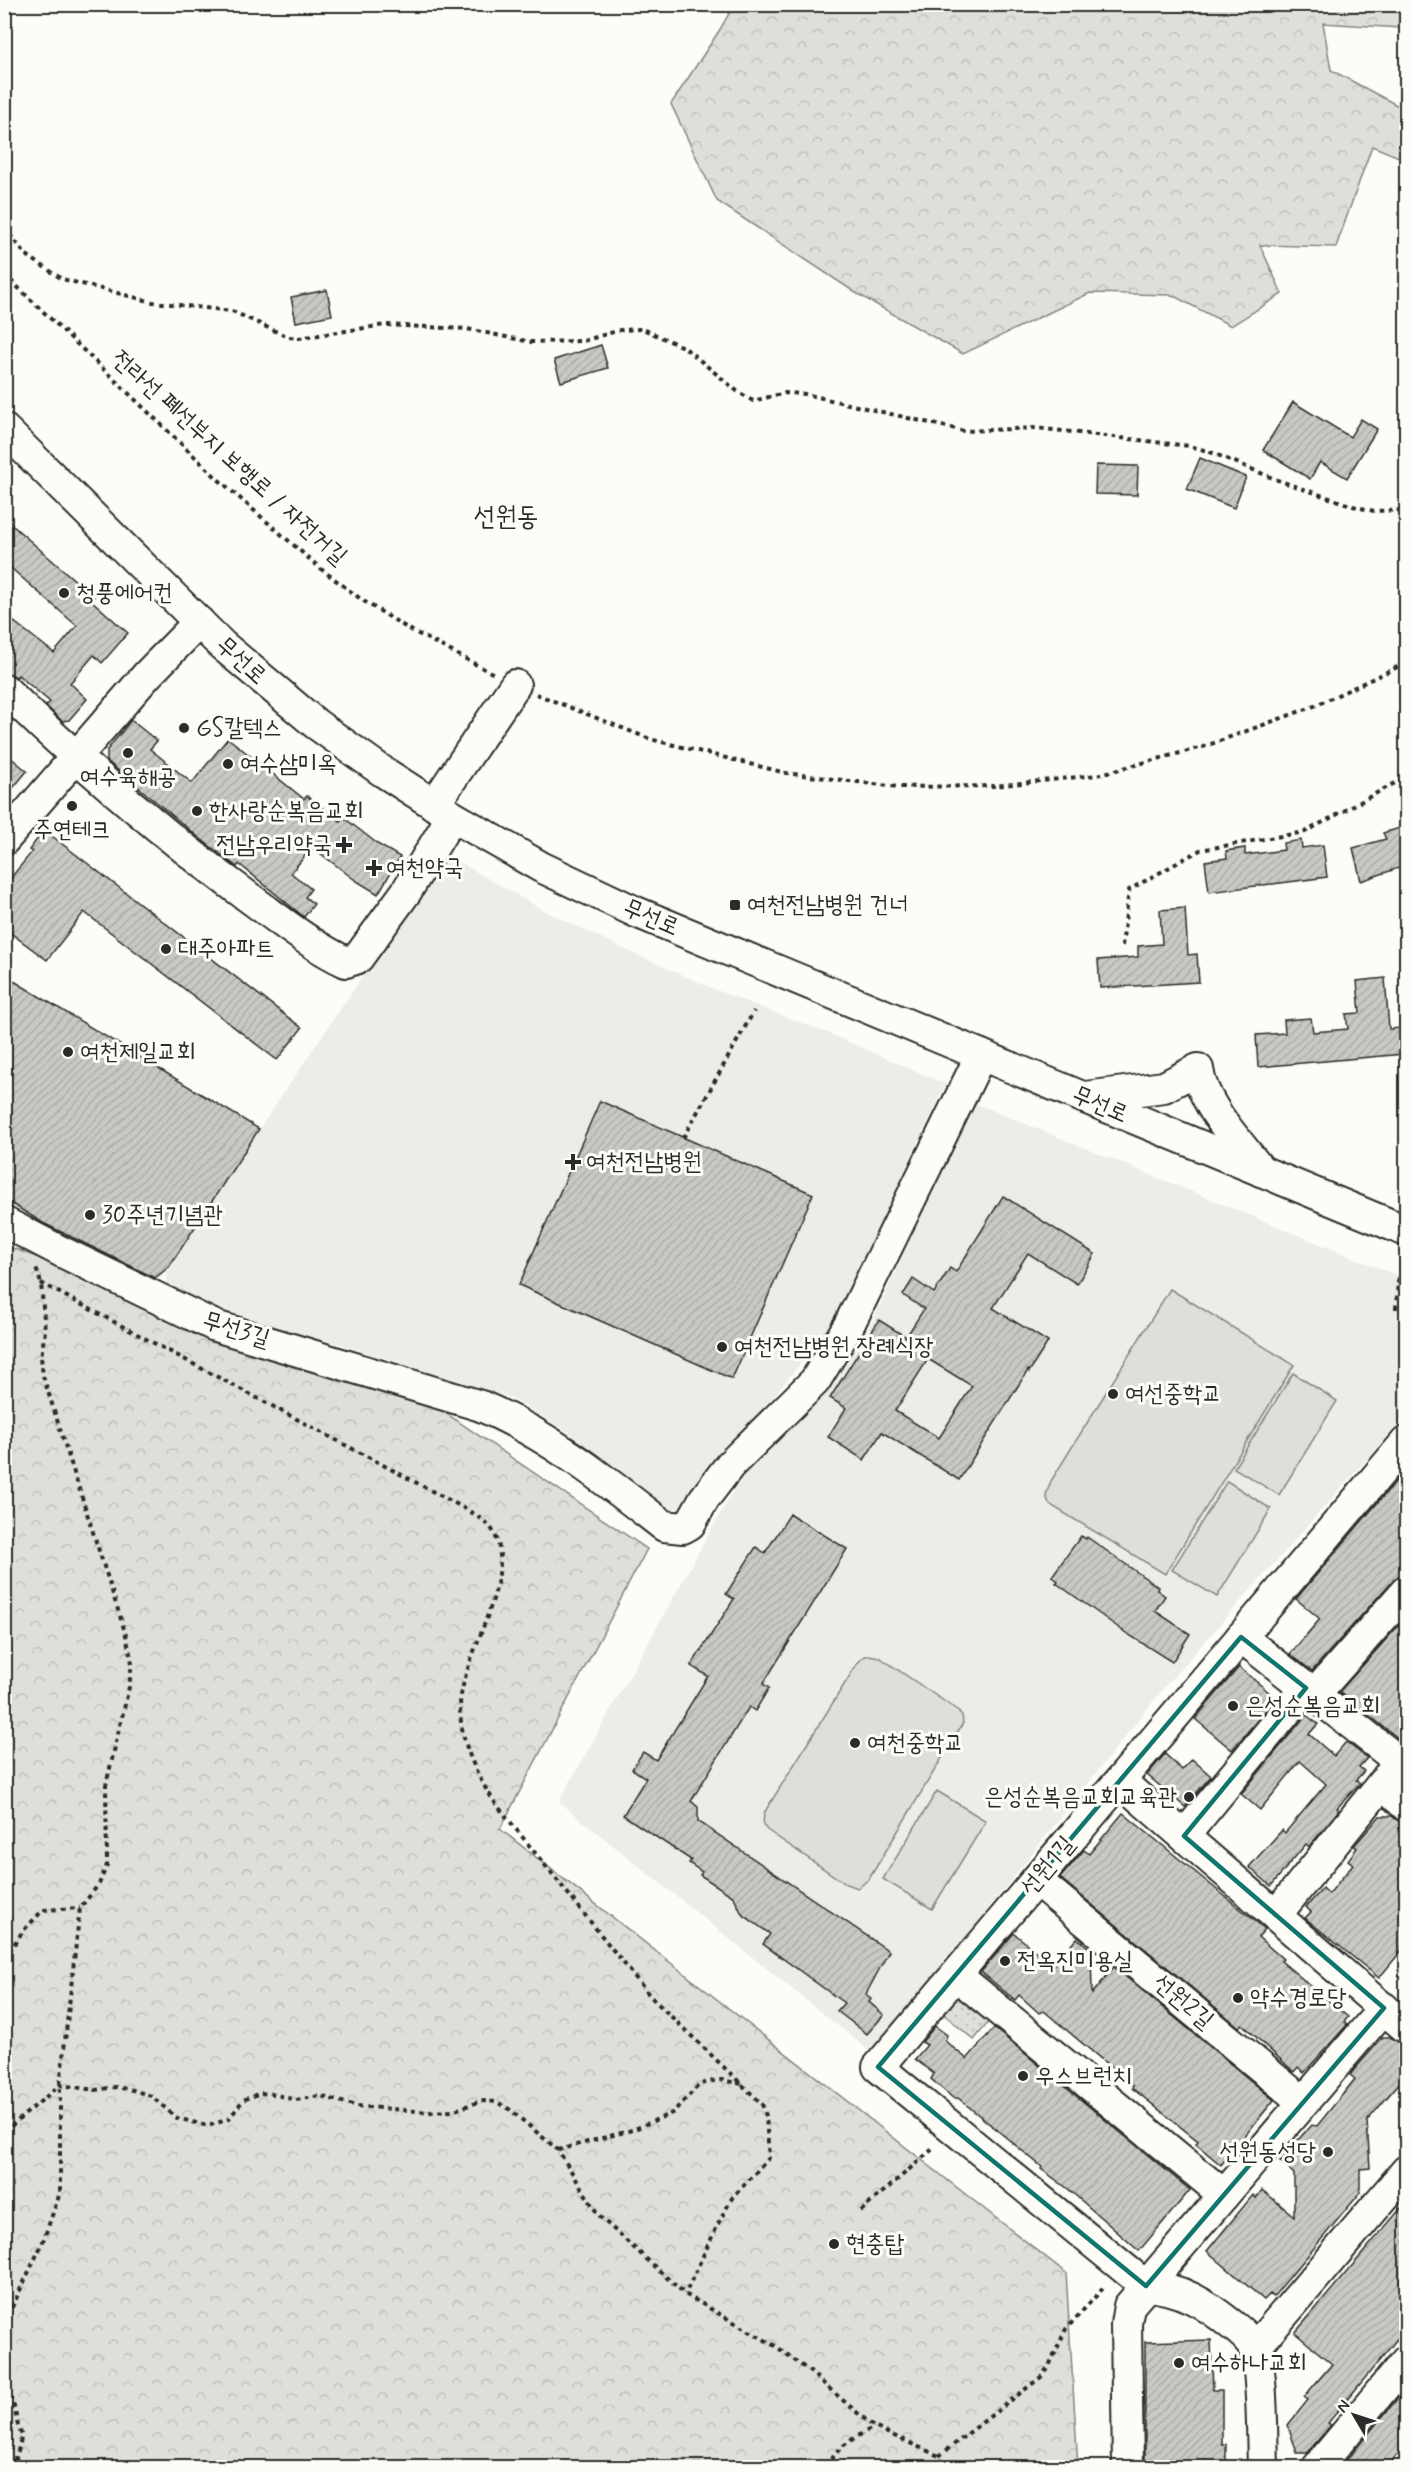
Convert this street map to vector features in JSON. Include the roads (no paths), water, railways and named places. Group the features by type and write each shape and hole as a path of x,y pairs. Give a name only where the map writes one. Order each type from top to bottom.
{"street":[{"name":"무선로","path":"4,429 199,622 252,671 316,724 443,810 541,867 636,912 1407,1232"},
{"path":"4,840 147,675 199,622"},
{"path":"4,689 75,758 181,847 283,922 346,962 358,958 399,901 443,810 515,684"},
{"name":"무선3길","path":"4,1222 205,1322 481,1406 512,1419 556,1445 664,1526 682,1528 690,1524 704,1499 730,1465 815,1381 849,1325 981,1055"},
{"path":"1083,1097 1164,1087 1198,1069 1199,1081 1207,1098 1261,1171"},
{"name":"선원1길","path":"1146,2286 878,2067 1407,1442"},
{"path":"1184,1836 1310,1691 1407,1591"},
{"path":"1241,1637 1310,1691 1396,1767 1407,1806"},
{"path":"1276,1915 1396,1767"},
{"path":"1120,1781 1407,2028"},
{"name":"선원2길","path":"1036,1880 1303,2102"},
{"path":"956,1975 1224,2195"},
{"path":"1128,2468 1126,2324 1129,2306 1384,2008"},
{"path":"1254,2349 1407,2171"},
{"path":"1146,2286 1176,2290 1198,2300 1237,2329 1254,2349 1258,2372 1263,2468"},
{"path":"1317,2468 1407,2361"}],"place":[{"name":"청풍에어컨","path":"64,593"},
{"name":"GS칼텍스","path":"184,728"},
{"name":"여수육해공","path":"128,753"},
{"name":"여수삼미옥","path":"228,764"},
{"name":"주연테크","path":"72,806"},
{"name":"한사랑순복음교회","path":"197,811"},
{"name":"전남우리약국","path":"344,845"},
{"name":"여천약국","path":"374,868"},
{"name":"여천전남병원 건너","path":"735,905"},
{"name":"대주아파트","path":"166,949"},
{"name":"여천제일교회","path":"68,1052"},
{"name":"여천전남병원","path":"573,1162"},
{"name":"30주년기념관","path":"90,1215"},
{"name":"여천전남병원 장례식장","path":"722,1347"},
{"name":"여선중학교","path":"1113,1394"},
{"name":"은성순복음교회","path":"1233,1706"},
{"name":"여천중학교","path":"855,1743"},
{"name":"은성순복음교회교육관","path":"1189,1797"},
{"name":"전옥진미용실","path":"1005,1961"},
{"name":"약수경로당","path":"1238,1998"},
{"name":"우스브런치","path":"1023,2076"},
{"name":"선원동성당","path":"1328,2152"},
{"name":"현충탑","path":"834,2244"},
{"name":"여수하나교회","path":"1179,2363"}],"district":[{"name":"선원동","path":"506,517"}]}
